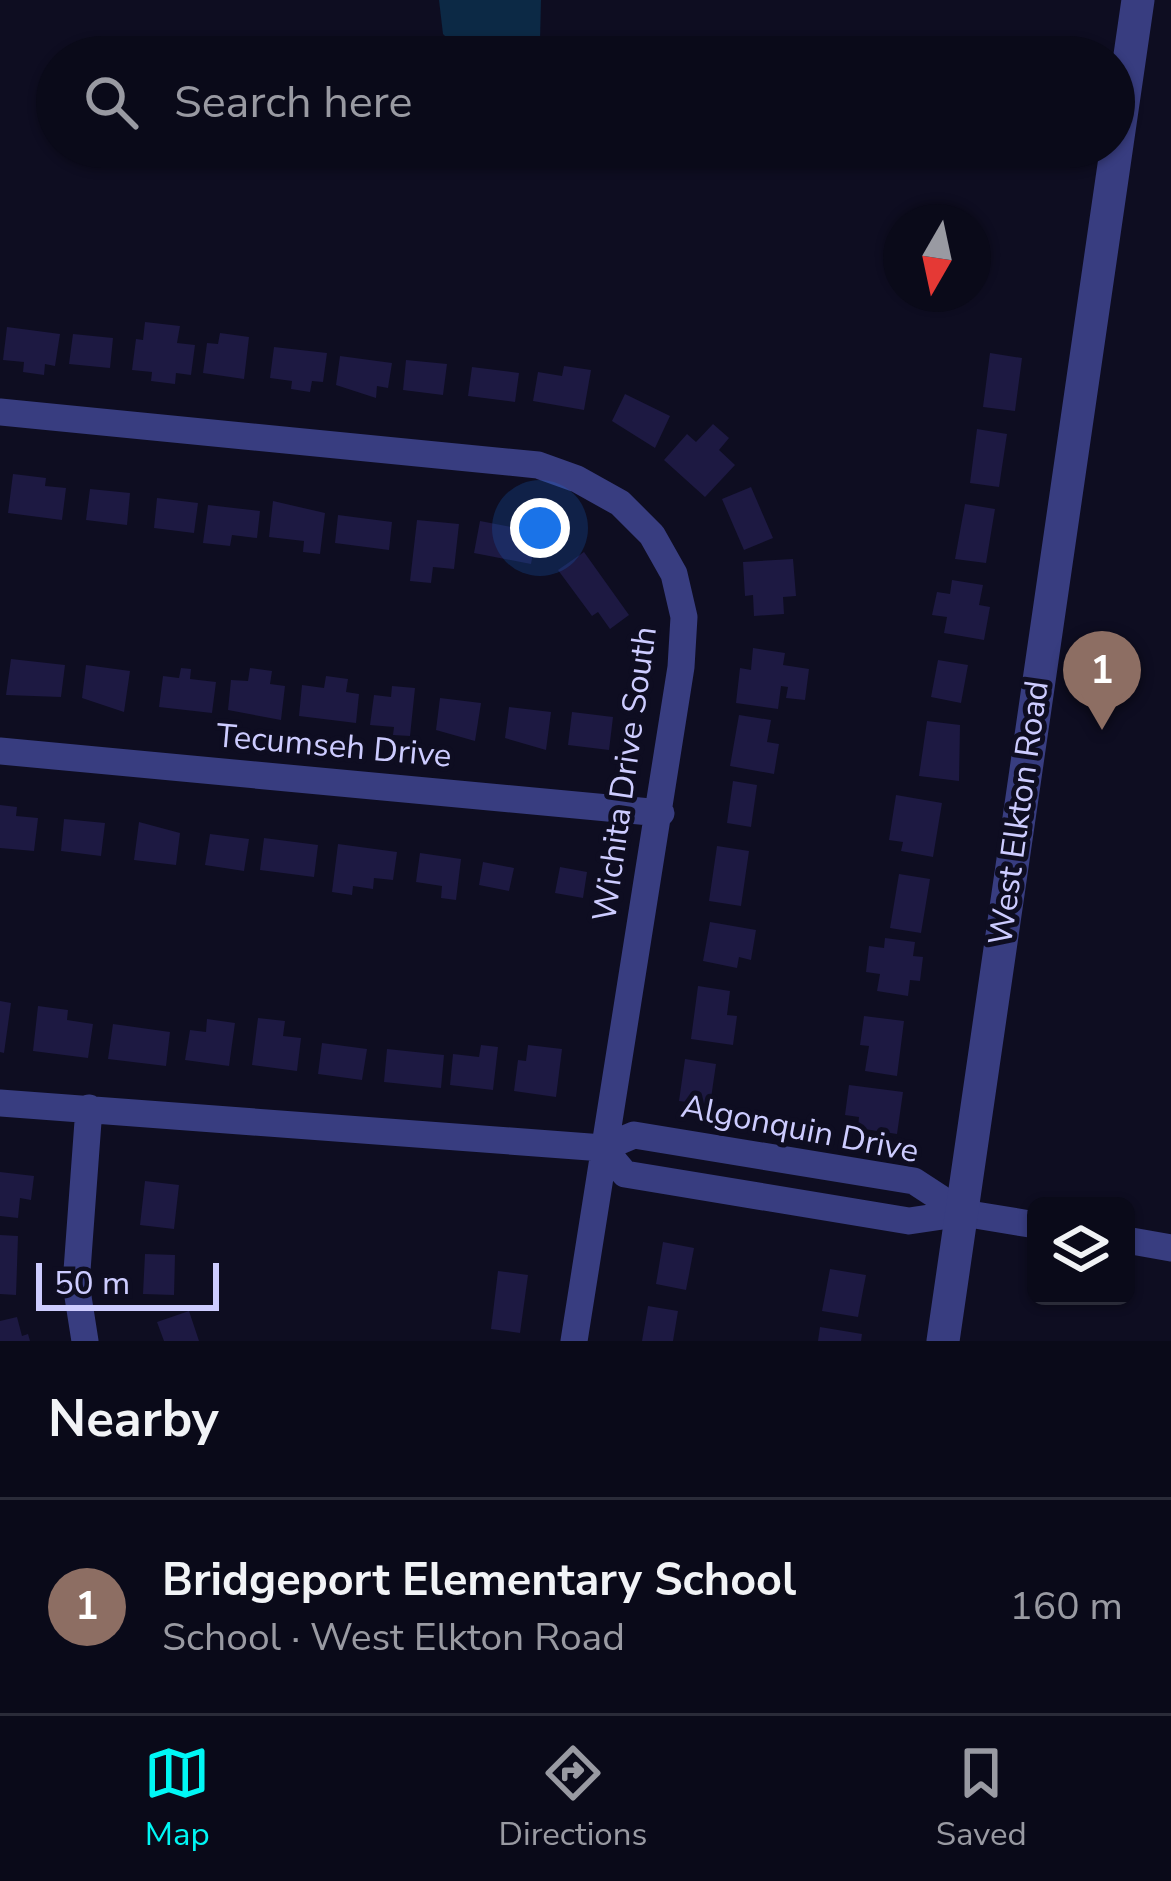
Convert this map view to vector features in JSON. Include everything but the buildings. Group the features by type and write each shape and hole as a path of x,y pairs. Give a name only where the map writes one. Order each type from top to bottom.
{"street":[{"name":"West Elkton Road","path":"1133,36 1138,0"},
{"name":"West Elkton Road","path":"943,1341 1114,168"},
{"name":"Wichita Drive South","path":"0,412 538,465 620,502 652,535 674,574 684,617 661,813 574,1341"},
{"name":"Tecumseh Drive","path":"0,751 661,813"},
{"name":"Algonquin Drive","path":"0,1103 603,1148 634,1135 914,1181 963,1213"},
{"path":"85,1341 76,1284 88,1108"},
{"name":"Algonquin Drive","path":"603,1148 625,1174 909,1221 963,1213"},
{"path":"963,1213 1027,1224"},
{"path":"1135,1241 1171,1247"}],"water":[{"path":"439,0 541,0 540,36 443,34"}],"place":[{"name":"Bridgeport Elementary School","path":"1102,730"}]}
